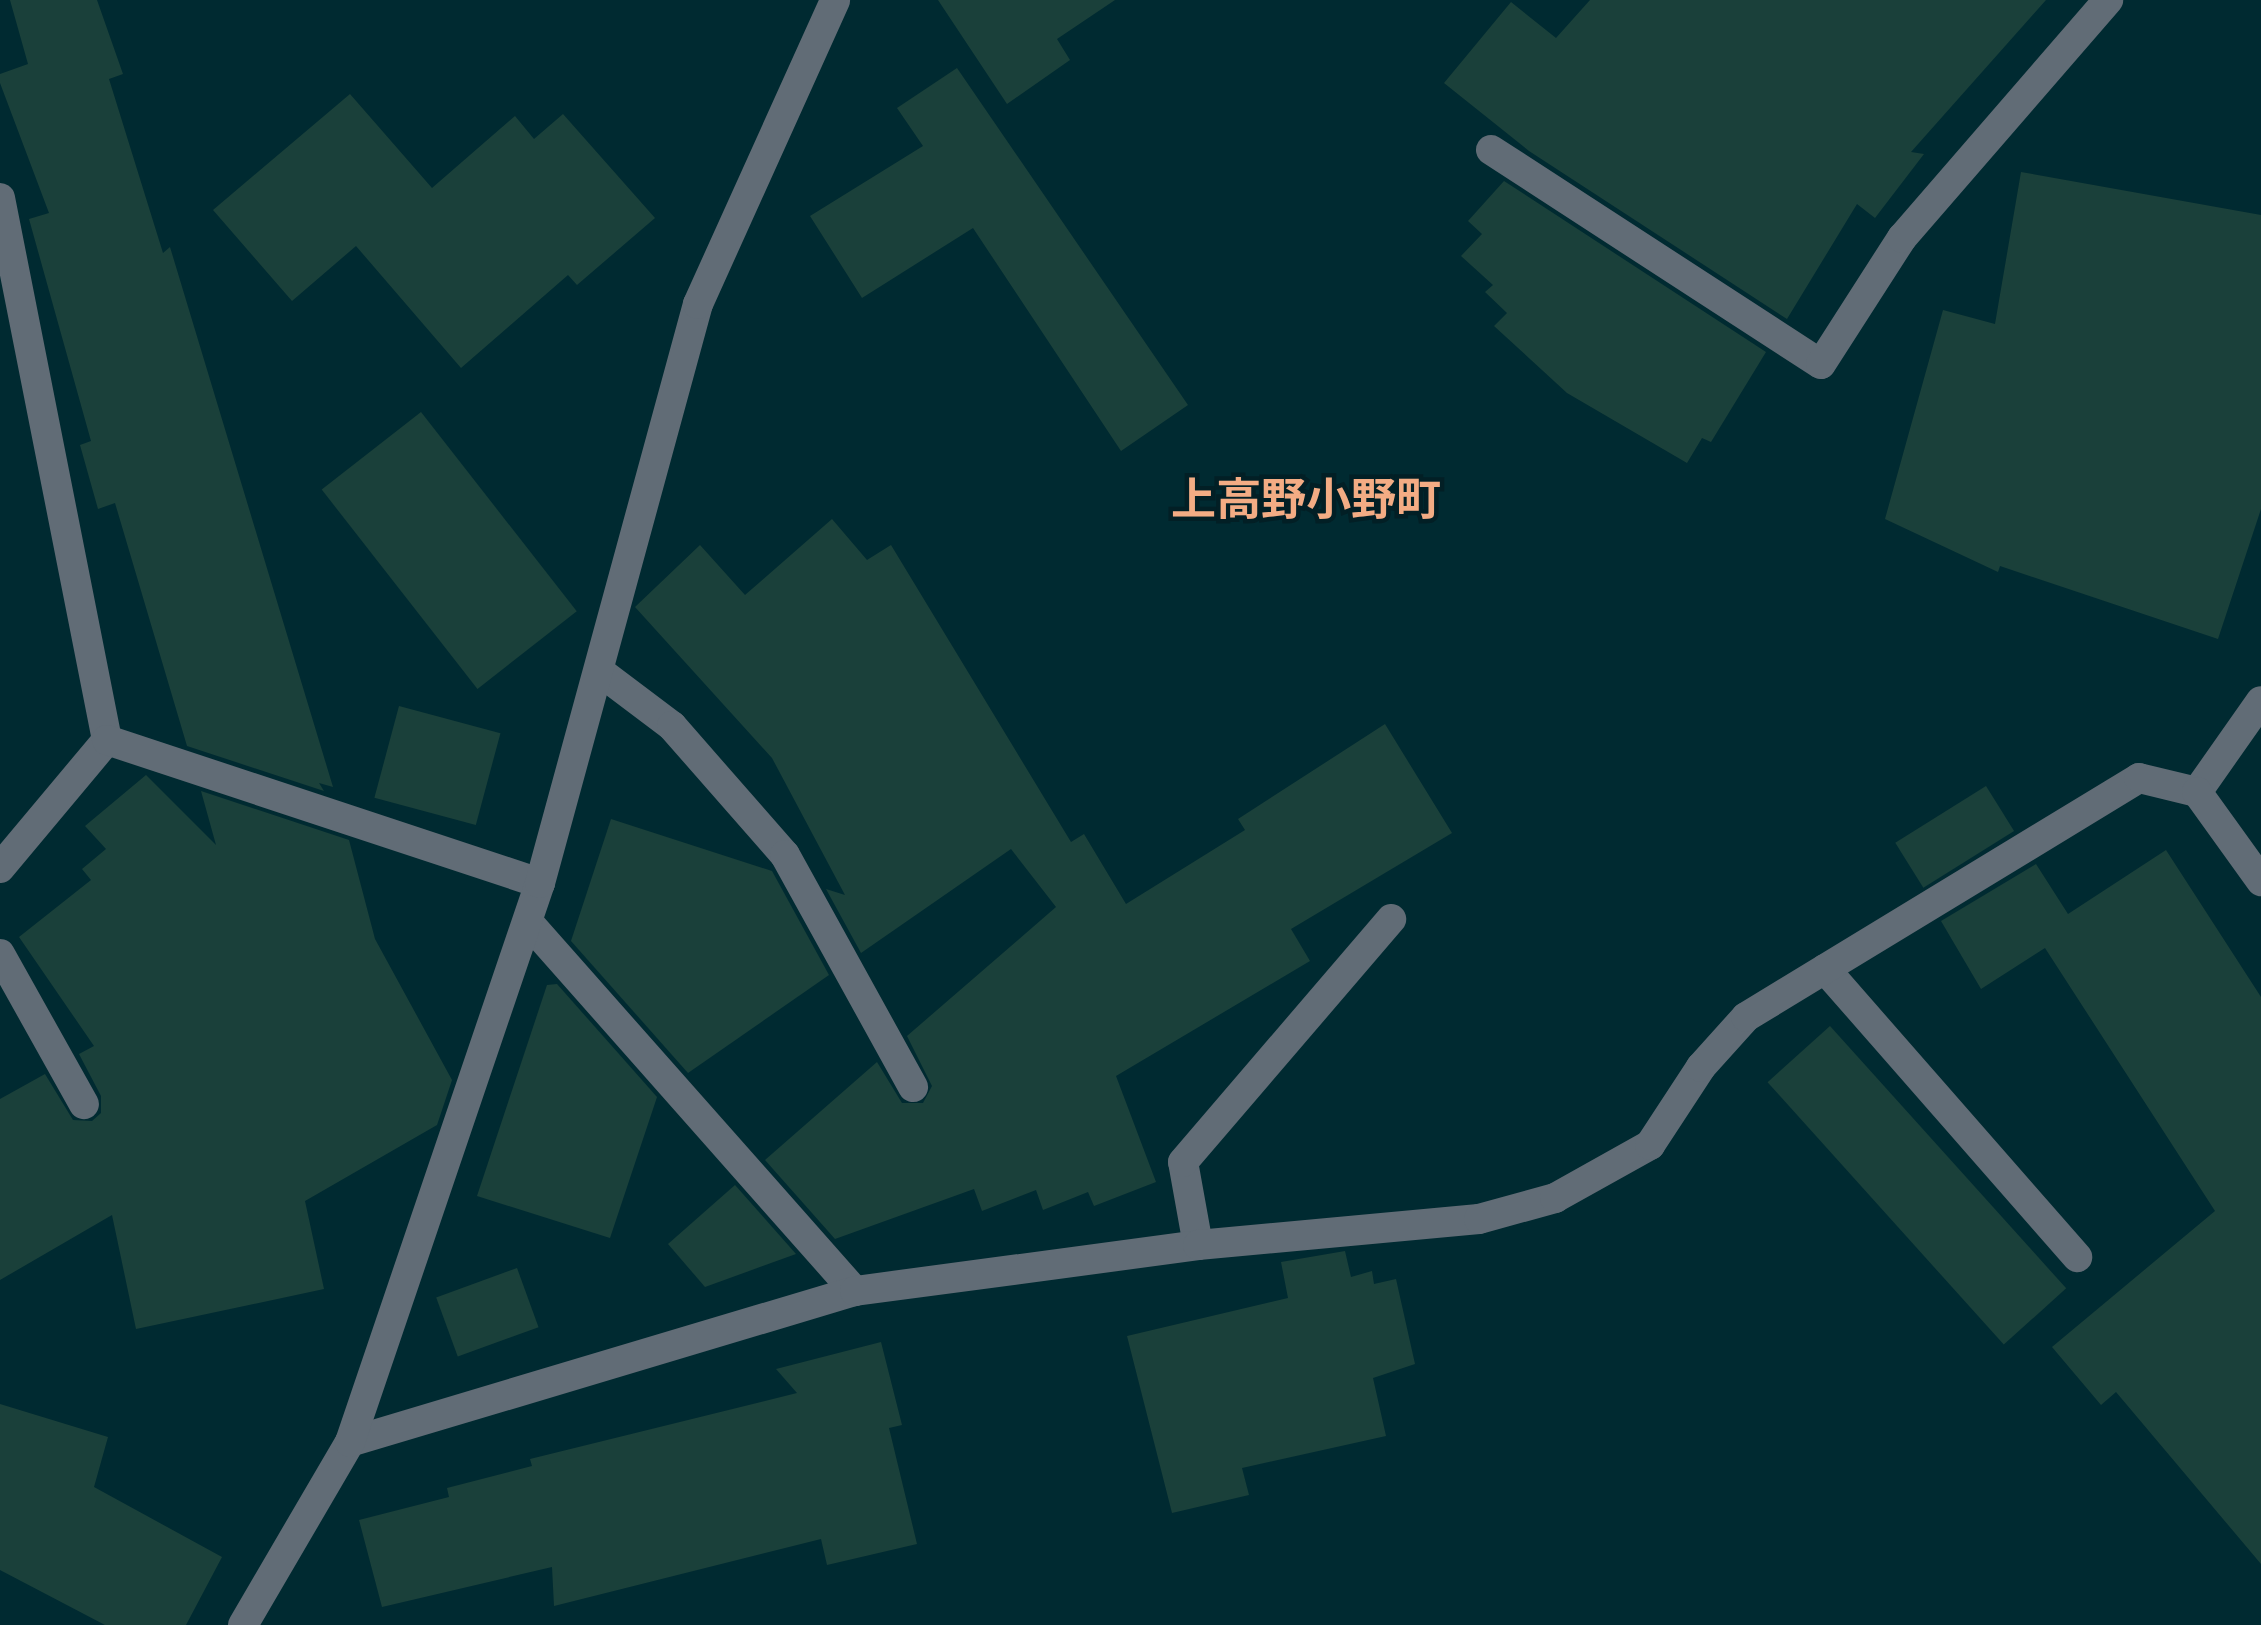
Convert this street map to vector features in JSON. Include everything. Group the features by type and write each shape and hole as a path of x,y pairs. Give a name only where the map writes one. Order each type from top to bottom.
{"street":[{"path":"243,1625 350,1442 540,883 603,674 698,304 835,0"},
{"path":"1491,150 1821,364 1902,238 2108,0"},
{"path":"0,198 107,740"},
{"path":"603,674 671,726 785,855 914,1087"},
{"path":"2198,792 2261,701"},
{"path":"107,740 540,883"},
{"path":"0,868 107,740"},
{"path":"350,1442 856,1291 1198,1245 1479,1219 1555,1198 1650,1145 1701,1067 1746,1017 2139,778 2198,792 2261,881"},
{"path":"1198,1245 1183,1162 1391,919"},
{"path":"528,922 856,1291"},
{"path":"0,954 84,1105"},
{"path":"1825,969 2077,1257"}],"building":[{"path":"10,0 97,0 123,74 109,79 163,253 170,247 333,787 319,783 324,791 187,746 115,503 98,509 80,445 91,441 29,219 49,213 0,83 0,74 28,64"},
{"path":"938,0 1115,0 1057,39 1070,60 1007,104"},
{"path":"1590,0 2046,0 1911,152 1924,154 1875,218 1857,204 1787,319 1529,151 1444,83 1511,2 1556,38"},
{"path":"957,68 1188,405 1121,451 973,228 862,298 810,216 923,146 897,108"},
{"path":"350,94 432,188 515,116 534,139 563,114 655,218 577,285 568,275 461,368 356,246 292,301 213,210"},
{"path":"2021,172 2261,215 2261,509 2218,639 2000,566 1998,572 1885,519 1943,310 1995,324"},
{"path":"1504,181 1766,352 1711,442 1702,438 1687,463 1567,393 1494,326 1507,313 1485,292 1493,285 1461,256 1482,234 1468,221"},
{"path":"421,412 577,611 477,689 322,490"},
{"path":"832,519 867,560 891,545 1071,842 1084,834 1126,904 1245,830 1238,819 1385,724 1452,833 1291,929 1310,961 1116,1076 1156,1182 1094,1206 1088,1192 1043,1210 1036,1190 982,1211 974,1189 835,1239 765,1160 877,1062 902,1103 923,1103 932,1086 907,1036 1056,907 1011,849 861,953 826,889 845,895 772,758 635,607 700,545 745,595"},
{"path":"399,706 500,733 476,825 374,798"},
{"path":"146,775 216,845 201,791 349,840 375,939 452,1080 437,1125 305,1201 324,1289 136,1329 112,1215 0,1280 0,1099 45,1074 73,1120 92,1121 101,1113 101,1096 79,1054 94,1046 19,937 91,880 82,869 106,849 85,826"},
{"path":"1986,786 2014,831 1923,888 1895,843"},
{"path":"611,819 772,871 829,975 688,1073 571,941"},
{"path":"2166,850 2261,997 2261,1564 2116,1392 2101,1405 2052,1347 2215,1211 2045,948 1981,989 1941,921 2036,864 2068,914"},
{"path":"557,984 657,1097 610,1238 477,1196 547,985"},
{"path":"1830,1026 2066,1288 2004,1345 1768,1082"},
{"path":"735,1185 796,1254 705,1287 668,1244"},
{"path":"1345,1251 1351,1277 1372,1271 1374,1284 1396,1279 1415,1364 1373,1378 1386,1436 1242,1468 1249,1495 1172,1513 1127,1336 1288,1298 1281,1262"},
{"path":"517,1268 539,1327 458,1357 436,1297"},
{"path":"881,1342 902,1425 889,1428 917,1544 827,1565 821,1539 554,1606 552,1567 382,1607 359,1520 449,1497 447,1488 532,1466 530,1459 797,1393 776,1369"},
{"path":"0,1404 108,1437 94,1487 222,1557 186,1625 105,1625 0,1570"}],"district":[{"name":"上高野小野町","path":"1306,502"}]}
